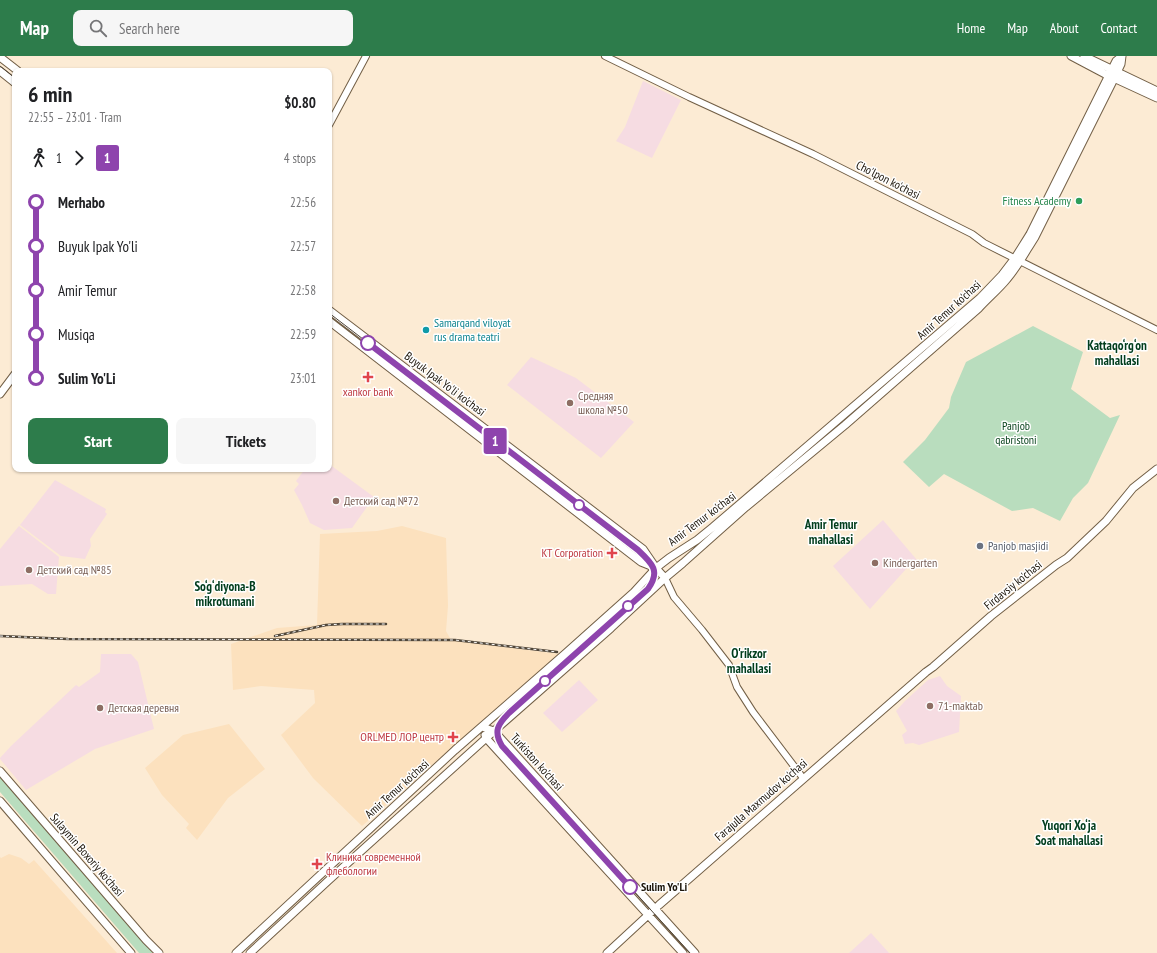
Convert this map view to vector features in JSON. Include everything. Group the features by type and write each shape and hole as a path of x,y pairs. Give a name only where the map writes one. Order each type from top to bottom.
{"main road":[{"path":"1071,56 1157,91"},
{"path":"1084,56 1157,98"},
{"name":"Amir Temur ko'chasi","path":"236,953 330,865 482,727 634,592 656,568 697,540 911,362 979,308 1008,278 1018,259 1035,237 1113,74 1121,64 1122,56"},
{"path":"0,57 14,68"},
{"path":"0,71 12,81"},
{"name":"Buyuk Ipak Yo'li ko'chasi","path":"332,312 643,549 665,578"},
{"name":"Buyuk Ipak Yo'li ko'chasi","path":"332,323 640,562 656,568"},
{"name":"Amir Temur ko'chasi","path":"250,953 486,738 665,578 845,425 911,362"},
{"path":"0,394 12,378"},
{"name":"Firdavsiy ko'chasi","path":"933,667 994,615 1056,565 1067,558 1106,520 1133,488 1157,469"},
{"name":"Farajulla Maxmudov ko'chasi","path":"607,953 803,778 933,667"},
{"name":"Turkiston ko'chasi","path":"482,727 494,731 695,953"},
{"name":"Turkiston ko'chasi","path":"482,727 486,738 683,953"},
{"name":"Sulaymin Boxoriy ko'chasi","path":"0,771 146,940 159,953"},
{"path":"0,801 131,953"}],"street":[{"path":"332,119 366,56"},
{"name":"Cho'lpon ko'chasi","path":"605,56 689,97 813,154 972,234 984,243 1157,330"},
{"path":"665,578 674,597 729,665 740,692 753,712 803,778"}],"shaded area":[{"path":"643,81 681,100 652,158 616,141 625,127"},
{"name":"Средняя школа №50","path":"531,357 576,378 634,422 601,458 507,385"},
{"name":"Детский сад №72","path":"332,466 374,497 352,528 324,530 310,523 294,490 299,484 296,481 303,472 332,472"},
{"path":"55,480 106,509 105,512 107,514 90,539 91,546 85,559 61,556 20,525"},
{"name":"Kindergarten","path":"883,520 917,560 906,569 870,609 833,566"},
{"name":"Детский сад №85","path":"19,526 59,557 56,594 48,594 32,584 0,586 0,549"},
{"path":"402,526 446,538 448,606 446,631 451,640 559,654 362,826 313,778 281,735 315,703 314,690 261,686 233,690 231,644 277,628 317,625 320,534 377,531"},
{"name":"Детская деревня","path":"101,654 131,654 138,662 154,729 95,749 26,790 0,758 76,685 79,687 100,672"},
{"name":"71-maktab","path":"940,676 947,686 961,696 959,732 919,745 913,743 905,744 902,735 907,731 896,711 928,680"},
{"path":"579,680 598,700 562,732 543,713"},
{"path":"229,724 265,769 228,798 197,840 186,828 189,824 162,795 145,768 183,735"},
{"path":"9,854 21,858 29,864 34,860 117,953 0,953 0,857 1,858"},
{"path":"871,933 889,953 849,953"}],"green space":[{"name":"Panjob qabristoni","path":"1033,326 1083,352 1071,389 1110,418 1120,415 1088,483 1073,498 1060,521 1033,508 1012,511 944,474 929,487 903,462 925,440 949,408 951,397 966,362"},
{"path":"0,776 153,953 139,953 0,792"}],"tram line":[{"path":"0,66 12,76"},
{"path":"332,315 638,550 648,559 654,568 654,577 652,583 647,589 509,713 500,724 497,732 502,746 690,953"},
{"name":"1","path":"368,343 638,550 653,567 655,572 654,579 648,589 501,720 497,733 497,737 502,746 630,887"}],"railway":[{"path":"275,636 326,625 386,624"},
{"path":"0,636 68,639 455,640 557,652"}],"place":[{"name":"Fitness Academy","path":"1079,201"},
{"name":"Samarqand viloyat rus drama teatri","path":"426,330"},
{"name":"xankor bank","path":"368,377"},
{"name":"Средняя школа №50","path":"570,403"},
{"name":"Детский сад №72","path":"336,501"},
{"name":"Panjob masjidi","path":"980,546"},
{"name":"KT Corporation","path":"612,553"},
{"name":"Kindergarten","path":"875,563"},
{"name":"Детский сад №85","path":"29,570"},
{"name":"71-maktab","path":"930,706"},
{"name":"Детская деревня","path":"100,708"},
{"name":"ORLMED ЛОР центр","path":"453,737"},
{"name":"Клиника современной флебологии","path":"317,864"},
{"name":"Sulim Yo'Li","path":"630,887"}],"district":[{"name":"Kattaqo‘rg‘on mahallasi","path":"1117,352"},
{"name":"Amir Temur mahallasi","path":"831,532"},
{"name":"So‘g‘diyona-B mikrotumani","path":"225,594"},
{"name":"O'rikzor mahallasi","path":"749,660"},
{"name":"Yuqori Xo‘ja Soat mahallasi","path":"1069,832"}]}
